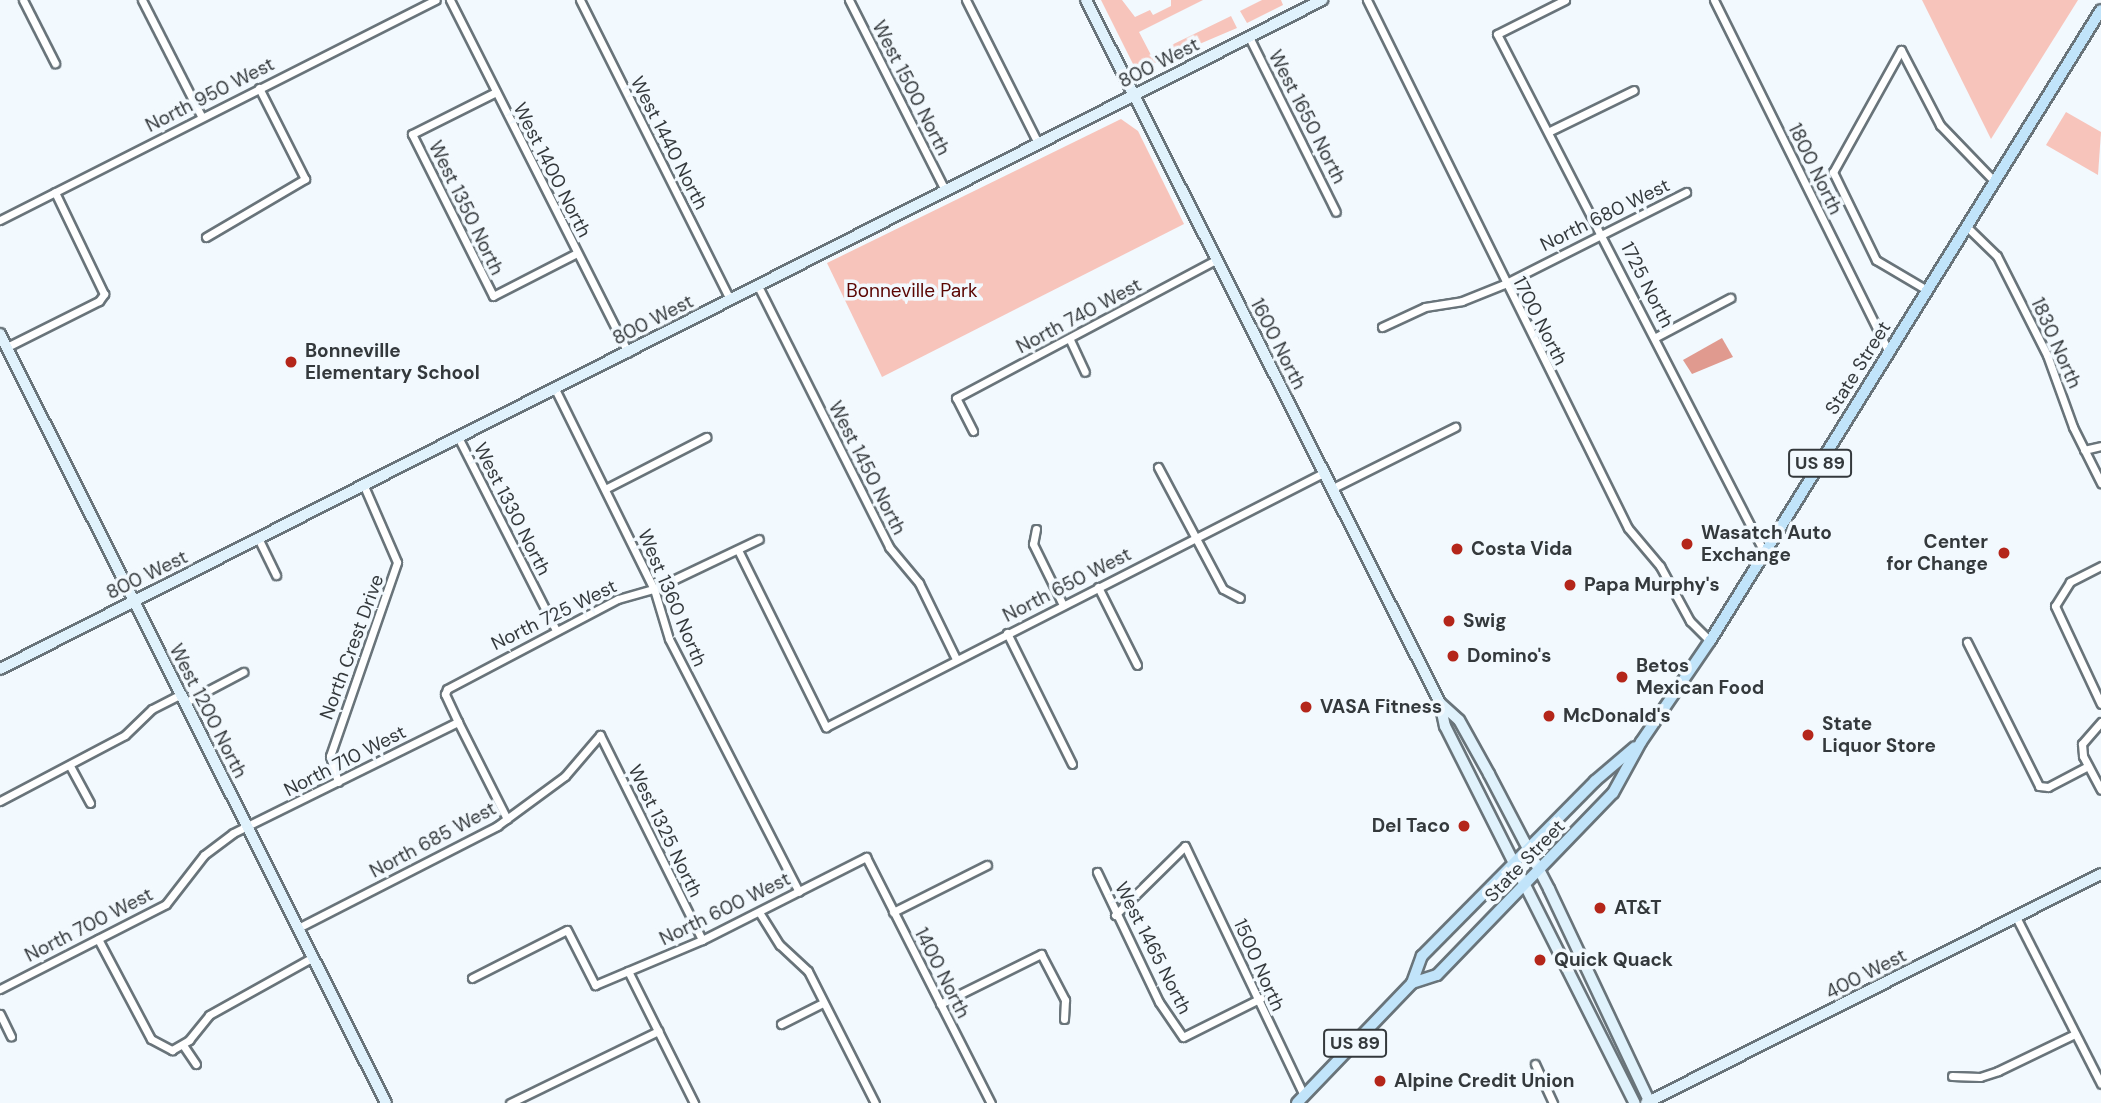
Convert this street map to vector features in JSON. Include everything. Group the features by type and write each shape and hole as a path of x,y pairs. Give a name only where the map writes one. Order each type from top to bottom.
{"main road":[{"name":"State Street","path":"1412,983 1437,975 1614,793 1641,742 1710,641 2101,10"},
{"name":"State Street","path":"1301,1100 1412,983 1422,956 1594,781 1641,742"}],"street":[{"path":"23,0 55,63"},
{"path":"142,0 201,117"},
{"name":"North 950 West","path":"0,220 436,0"},
{"name":"West 1400 North","path":"450,0 628,353"},
{"name":"West 1440 North","path":"580,0 730,300"},
{"name":"West 1500 North","path":"849,0 945,190"},
{"path":"966,0 1038,144"},
{"name":"1600 North","path":"1086,0 1440,703 1445,726 1516,862 1635,1103"},
{"name":"800 West","path":"0,669 556,391 758,285 1322,0"},
{"name":"1700 North","path":"1367,0 1504,285 1628,528 1660,566 1690,621 1710,641"},
{"name":"1725 North","path":"1564,0 1497,34 1603,231 1764,552"},
{"name":"1800 North","path":"1714,0 1889,353"},
{"name":"West 1650 North","path":"1249,37 1336,212"},
{"path":"1927,290 1876,260 1833,172 1901,50 1940,125 1994,181"},
{"path":"206,237 305,179 259,88"},
{"path":"1550,131 1634,90"},
{"name":"West 1350 North","path":"496,92 412,134 493,296 577,253"},
{"path":"3,349 87,307 104,294 55,192"},
{"name":"North 680 West","path":"1382,327 1425,307 1462,301 1504,285 1603,231 1686,192"},
{"name":"1830 North","path":"1966,226 1997,256 2058,379 2084,450 2101,483"},
{"name":"North 740 West","path":"973,431 956,398 1070,340 1216,260"},
{"name":"West 1450 North","path":"758,285 889,547 919,583 956,659"},
{"path":"1656,337 1730,298"},
{"name":"West 1200 North","path":"0,334 3,349 386,1103"},
{"path":"1070,340 1085,372"},
{"name":"West 1360 North","path":"556,391 654,589 669,639 799,892"},
{"path":"1331,489 1455,427"},
{"path":"605,489 706,438"},
{"name":"West 1330 North","path":"459,439 555,630"},
{"path":"2084,450 2101,446"},
{"path":"1157,467 1223,589 1240,598"},
{"name":"North 650 West","path":"738,550 826,727 1323,473"},
{"name":"North Crest Drive","path":"338,782 330,756 397,562 364,486"},
{"path":"1036,529 1033,544 1063,605"},
{"name":"North 725 West","path":"458,722 445,694 454,682 618,599 654,589 759,539"},
{"path":"259,540 276,575"},
{"path":"2101,566 2070,582 2056,606 2101,704"},
{"path":"1098,587 1137,666"},
{"path":"1007,633 1072,764"},
{"path":"1967,642 2036,782 2048,787 2088,766"},
{"path":"0,801 125,735 152,709 243,672"},
{"name":"1600 North","path":"1440,703 1459,720 1540,872 1648,1102"},
{"path":"458,722 507,819"},
{"name":"North 710 West","path":"247,827 458,722"},
{"path":"2101,722 2084,737 2082,756 2101,790"},
{"name":"North 685 West","path":"298,928 507,819 565,776 600,735"},
{"name":"West 1325 North","path":"600,735 702,940"},
{"path":"70,766 90,803"},
{"name":"North 700 West","path":"0,989 166,904 209,850 247,827"},
{"name":"1500 North","path":"1115,915 1185,846 1261,998 1264,1014 1301,1100"},
{"name":"North 600 West","path":"472,978 566,930 595,985 702,940 866,857"},
{"name":"1400 North","path":"866,857 991,1103"},
{"path":"893,912 987,865"},
{"name":"West 1465 North","path":"1097,872 1115,915 1159,1003 1183,1037 1261,998"},
{"name":"400 West","path":"1648,1102 2101,874"},
{"path":"759,912 780,945 808,971 875,1103"},
{"path":"2016,917 2101,1084"},
{"path":"98,939 150,1039 165,1049 183,1045 209,1015 313,957"},
{"path":"940,1004 1041,954 1065,1000 1064,1019"},
{"path":"628,971 694,1103"},
{"path":"781,1024 823,1003"},
{"path":"0,1014 11,1037"},
{"path":"510,1103 657,1031"},
{"path":"1952,1076 1973,1078 1997,1071 2075,1034"},
{"path":"183,1045 196,1064"},
{"path":"1535,1064 1553,1103"}],"green space":[{"path":"1101,0 1122,0 1135,17 1150,10 1153,15 1171,6 1171,0 1203,0 1139,32 1151,55 1231,16 1237,28 1143,68 1134,66"},
{"path":"1262,0 1281,0 1283,5 1247,23 1240,11"},
{"path":"1922,0 2078,0 1991,139"},
{"path":"2066,112 2101,132 2098,175 2046,145"},
{"name":"Bonneville Park","path":"1121,119 1138,131 1184,224 882,377 827,263"}],"shaded area":[{"path":"1722,338 1733,357 1692,374 1683,360"}],"place":[{"name":"Bonneville Elementary School","path":"291,362"},
{"name":"Wasatch Auto Exchange","path":"1687,544"},
{"name":"Costa Vida","path":"1457,549"},
{"name":"Center for Change","path":"2004,553"},
{"name":"Papa Murphy's","path":"1570,585"},
{"name":"Swig","path":"1449,621"},
{"name":"Domino's","path":"1453,656"},
{"name":"Betos Mexican Food","path":"1622,677"},
{"name":"VASA Fitness","path":"1306,707"},
{"name":"McDonald's","path":"1549,716"},
{"name":"State Liquor Store","path":"1808,735"},
{"name":"Del Taco","path":"1464,826"},
{"name":"AT&T","path":"1600,908"},
{"name":"Quick Quack","path":"1540,960"},
{"name":"Alpine Credit Union","path":"1380,1081"}]}
